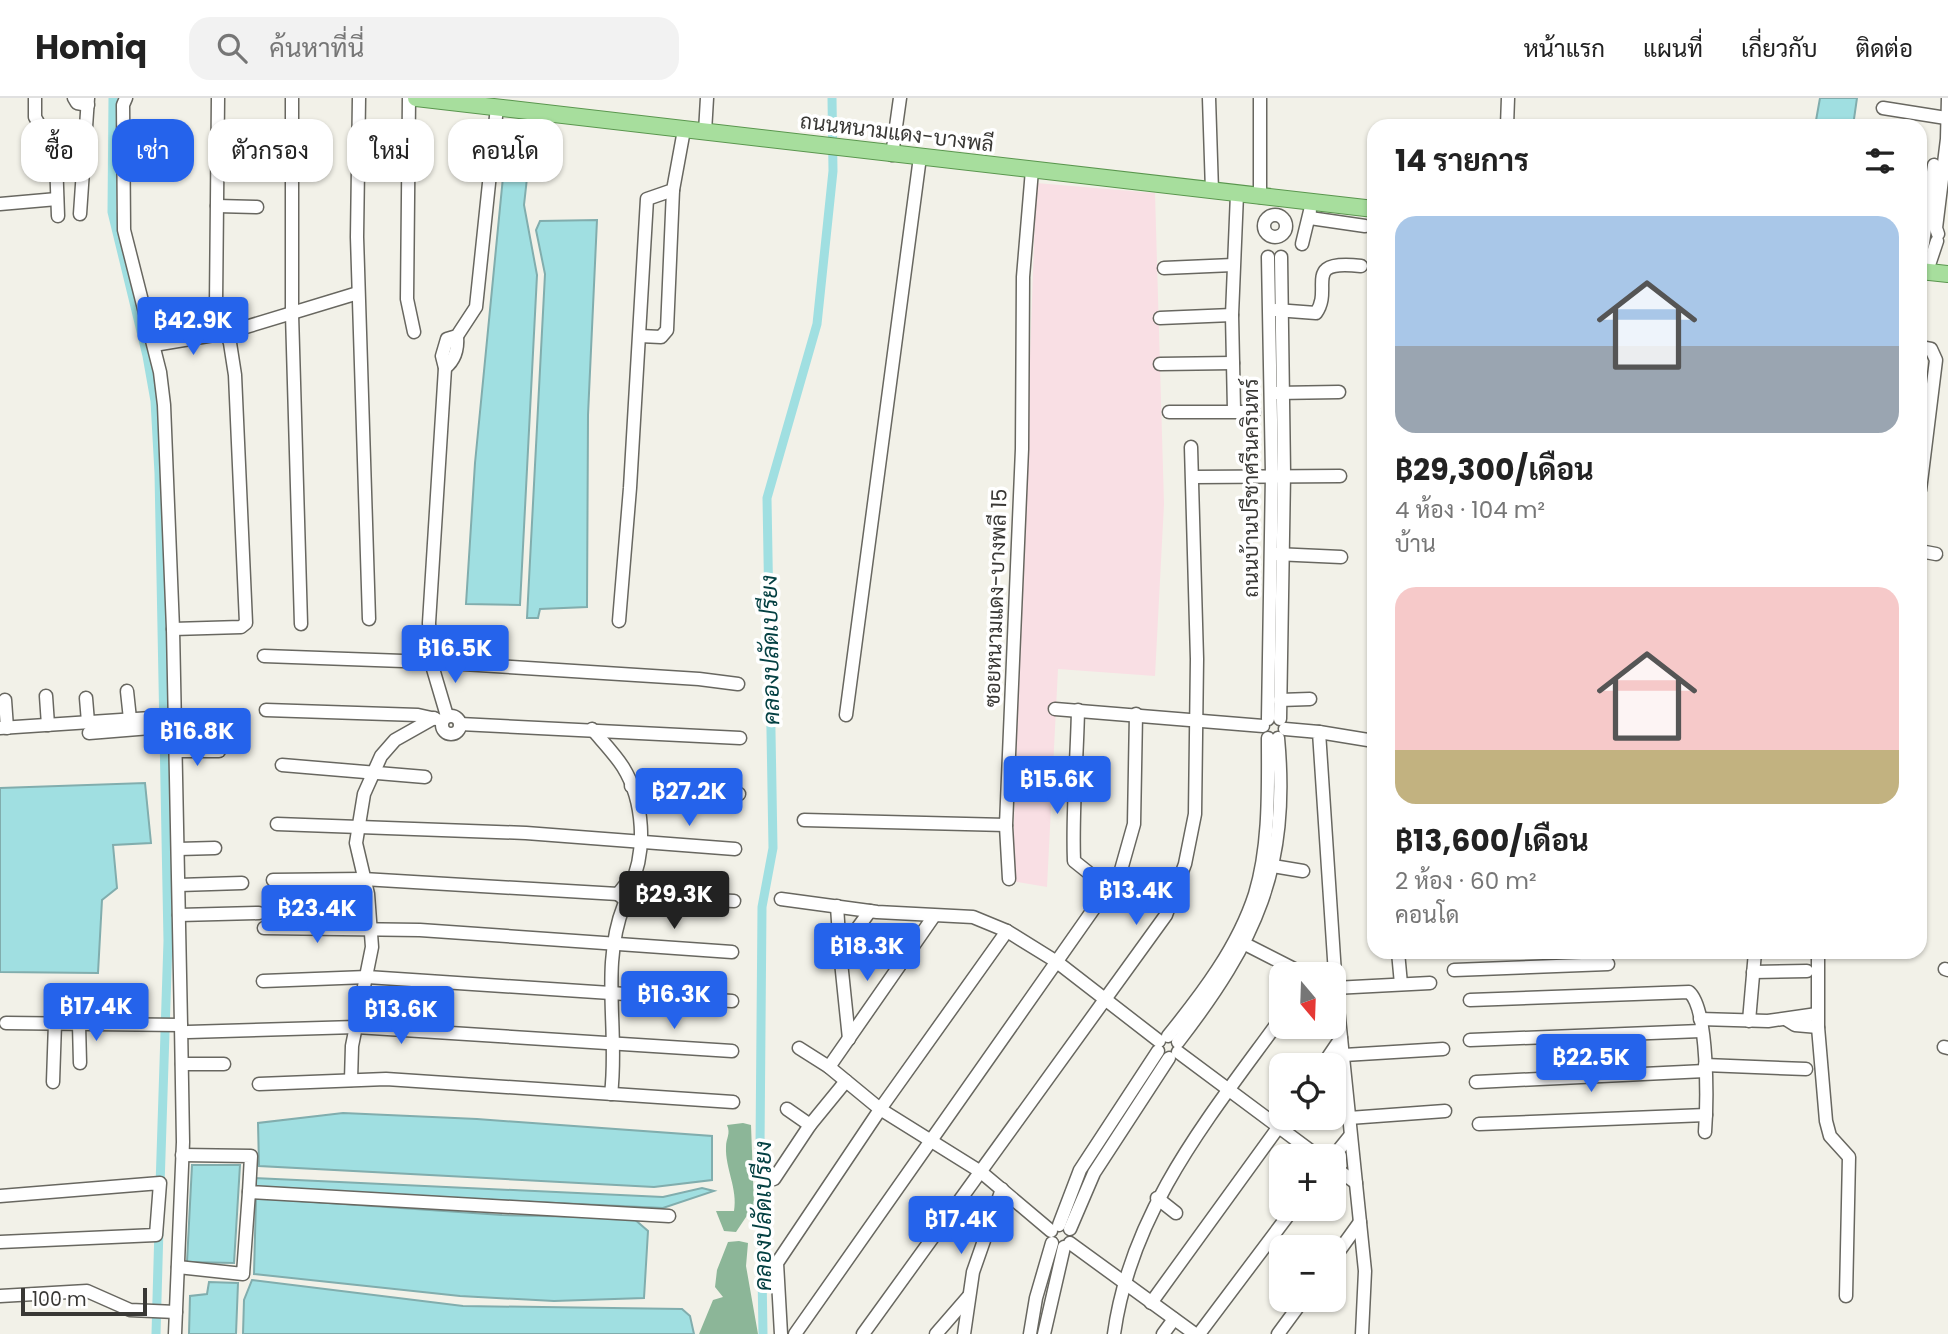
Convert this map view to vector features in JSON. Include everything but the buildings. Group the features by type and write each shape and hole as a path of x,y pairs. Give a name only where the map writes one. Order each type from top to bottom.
{"main road":[{"name":"ถนนหนามแดง-บางพลี","path":"419,98 1271,198 1310,210 1367,209"},
{"path":"1927,270 1948,274"}],"street":[{"path":"35,98 38,124 41,128 55,130 58,216"},
{"path":"74,98 77,103 88,101 80,176 80,214"},
{"path":"126,98 123,105 124,230 154,345 164,405 173,629 178,885 185,1029 175,1334"},
{"path":"173,629 241,627 246,623 235,374 216,303 218,98"},
{"path":"292,98 292,314 301,624"},
{"path":"359,98 358,293 369,619"},
{"path":"409,98 407,299 414,332"},
{"path":"705,132 707,98"},
{"path":"892,155 900,98"},
{"path":"1209,98 1212,191"},
{"path":"1261,98 1271,198 1275,217 1286,228 1276,235 1264,226 1275,217"},
{"path":"1507,119 1508,98"},
{"path":"1927,258 1935,241 1945,193 1948,98"},
{"path":"441,718 429,623 445,368 452,362 457,336 476,307 497,107"},
{"path":"1883,108 1946,118"},
{"path":"640,336 660,337 667,330 673,190 684,130"},
{"path":"846,715 920,157"},
{"path":"1927,226 1934,165"},
{"name":"ซอยหนามแดง-บางพลี 15","path":"1009,879 1006,827 1022,449 1023,277 1032,170"},
{"path":"619,621 647,199 673,190"},
{"path":"1234,410 1232,315 1237,194"},
{"path":"0,204 57,199"},
{"path":"217,206 257,207"},
{"path":"1302,244 1310,210 1365,226"},
{"name":"ถนนบ้านปรีชาศรีนครินทร์","path":"1030,1334 1036,1298 1061,1236 1080,1170 1168,1047 1204,991 1231,945 1255,895 1264,850 1274,728 1278,474 1274,254 1276,235"},
{"path":"1164,268 1233,265"},
{"path":"1276,310 1316,313 1320,304 1322,275 1338,265 1361,266"},
{"path":"154,345 226,333 358,293"},
{"path":"1160,318 1232,315"},
{"path":"1927,348 1936,354 1927,391"},
{"path":"1160,365 1233,363"},
{"path":"1277,393 1339,392"},
{"path":"1169,412 1254,412"},
{"path":"863,1334 1166,915 1185,864 1195,814 1191,447"},
{"path":"1192,477 1278,474 1340,476"},
{"path":"1927,552 1936,554"},
{"path":"1277,554 1342,557"},
{"name":"ถนนบ้านปรีชาศรีนครินทร์","path":"1168,1047 1214,994 1245,944 1265,897 1273,866 1280,817 1274,728 1280,700 1277,554"},
{"path":"264,656 432,662 699,679 738,684"},
{"path":"127,691 130,719"},
{"path":"46,696 48,725"},
{"path":"86,698 88,728"},
{"path":"1280,700 1310,699"},
{"path":"5,701 4,728 48,725 88,728 175,726"},
{"path":"1055,709 1319,732 1367,740"},
{"path":"266,710 455,717 460,724 740,738"},
{"path":"1078,710 1076,794 1072,832 1074,861 1109,889"},
{"path":"795,1334 1121,870 1134,824 1136,715"},
{"path":"88,728 130,719 151,718"},
{"path":"351,1080 356,1027 372,947 368,894 356,843 371,772 395,740 441,718"},
{"path":"592,729 623,768 631,786 637,801 641,841 636,874 626,894 614,944 612,994 615,1045 611,1094"},
{"path":"1319,732 1333,962"},
{"path":"176,751 219,751"},
{"path":"282,765 425,777"},
{"path":"631,786 739,794"},
{"path":"804,820 1006,827"},
{"path":"277,824 358,825 735,849"},
{"path":"178,849 215,848"},
{"path":"1273,866 1303,871"},
{"path":"273,880 363,879 734,901"},
{"path":"178,885 242,883"},
{"path":"781,899 870,911 973,917 1007,931 1057,962 1168,1047 1269,1116"},
{"path":"837,906 849,1039"},
{"path":"840,952 870,911"},
{"path":"179,915 259,913"},
{"path":"829,1068 934,916"},
{"path":"264,928 371,928 732,952"},
{"path":"781,1334 777,1263 880,1109 1007,931"},
{"path":"1245,944 1280,962"},
{"path":"1399,959 1401,984"},
{"path":"1554,959 1555,966"},
{"path":"1749,1021 1754,959"},
{"path":"1818,959 1817,1021 1827,1130 1849,1157 1846,1296"},
{"path":"1454,970 1608,964"},
{"path":"1753,972 1807,971"},
{"path":"263,981 367,977 732,1001"},
{"path":"1346,988 1430,984"},
{"path":"1470,1000 1681,991 1693,996 1700,1025 1705,1068 1705,1132"},
{"path":"1470,1040 1749,1021 1817,1021"},
{"path":"6,1023 185,1029 356,1027 732,1051"},
{"path":"53,1082 55,1023"},
{"path":"79,1024 80,1063"},
{"path":"1114,1334 1124,1283 1138,1238 1157,1198 1179,1160 1269,1034"},
{"path":"799,1048 880,1109 981,1172 1061,1236 1197,1334 1284,1221"},
{"path":"1346,1055 1443,1049"},
{"path":"182,1064 224,1064"},
{"path":"1476,1082 1705,1068 1806,1069"},
{"path":"258,1084 351,1080 449,1083 733,1102"},
{"path":"774,1179 810,1125 846,1081"},
{"path":"1346,1107 1365,1270 1363,1328 1354,1334"},
{"path":"787,1109 810,1125"},
{"path":"1349,1118 1445,1111"},
{"path":"1479,1124 1706,1115"},
{"path":"1151,1303 1278,1130"},
{"path":"1289,1130 1304,1144"},
{"path":"1344,1144 1350,1136"},
{"path":"178,1267 243,1274 251,1156 182,1155"},
{"path":"1346,1176 1356,1183"},
{"path":"0,1196 160,1183 156,1235 0,1242"},
{"path":"964,1334 973,1272 1002,1189"},
{"path":"249,1192 669,1216"},
{"path":"1157,1198 1176,1213"},
{"path":"1346,1241 1360,1222"},
{"name":"ถนนบ้านปรีชาศรีนครินทร์","path":"1044,1334 1061,1236"},
{"path":"0,1296 88,1291 130,1310 174,1312"},
{"path":"936,1334 969,1297"},
{"path":"1278,1334 1294,1312"},
{"path":"1163,1334 1174,1319"}],"shaded area":[{"path":"1036,183 1155,193 1164,504 1155,676 1058,669 1047,887 1012,881"}],"green space":[{"path":"727,1125 751,1125 754,1205 736,1232 724,1231 716,1211 734,1211 735,1203 726,1155 729,1131"},
{"path":"728,1242 748,1243 746,1266 758,1334 699,1334 713,1300 723,1297 715,1287 717,1270"}],"water":[{"path":"1820,98 1857,98 1854,119 1816,119"},
{"path":"503,182 527,182 524,205 537,275 520,605 466,604 475,463"},
{"path":"597,220 588,415 587,607 540,609 538,618 527,618 545,274 536,230 540,221"},
{"path":"145,783 151,843 113,845 117,888 102,900 98,973 0,972 0,788"},
{"path":"343,1113 477,1119 712,1136 712,1180 654,1187 259,1166 258,1123"},
{"path":"192,1165 240,1165 234,1263 187,1262"},
{"path":"253,1178 663,1197 702,1188 714,1191 663,1208 258,1189"},
{"path":"256,1198 502,1215 633,1218 648,1231 644,1298 554,1301 460,1296 254,1274"},
{"path":"252,1280 463,1306 682,1309 690,1316 694,1334 243,1334 244,1300"},
{"path":"209,1282 238,1283 236,1334 189,1334 190,1296 207,1294"}],"waterway":[{"path":"113,98 112,212 147,356 155,401 159,473 168,941 160,1186"},
{"name":"คลองปลัดเปรียง","path":"763,1334 760,1147 762,907 773,848 767,498 817,324 833,171 832,98"},
{"path":"156,1334 159,1228"}]}
